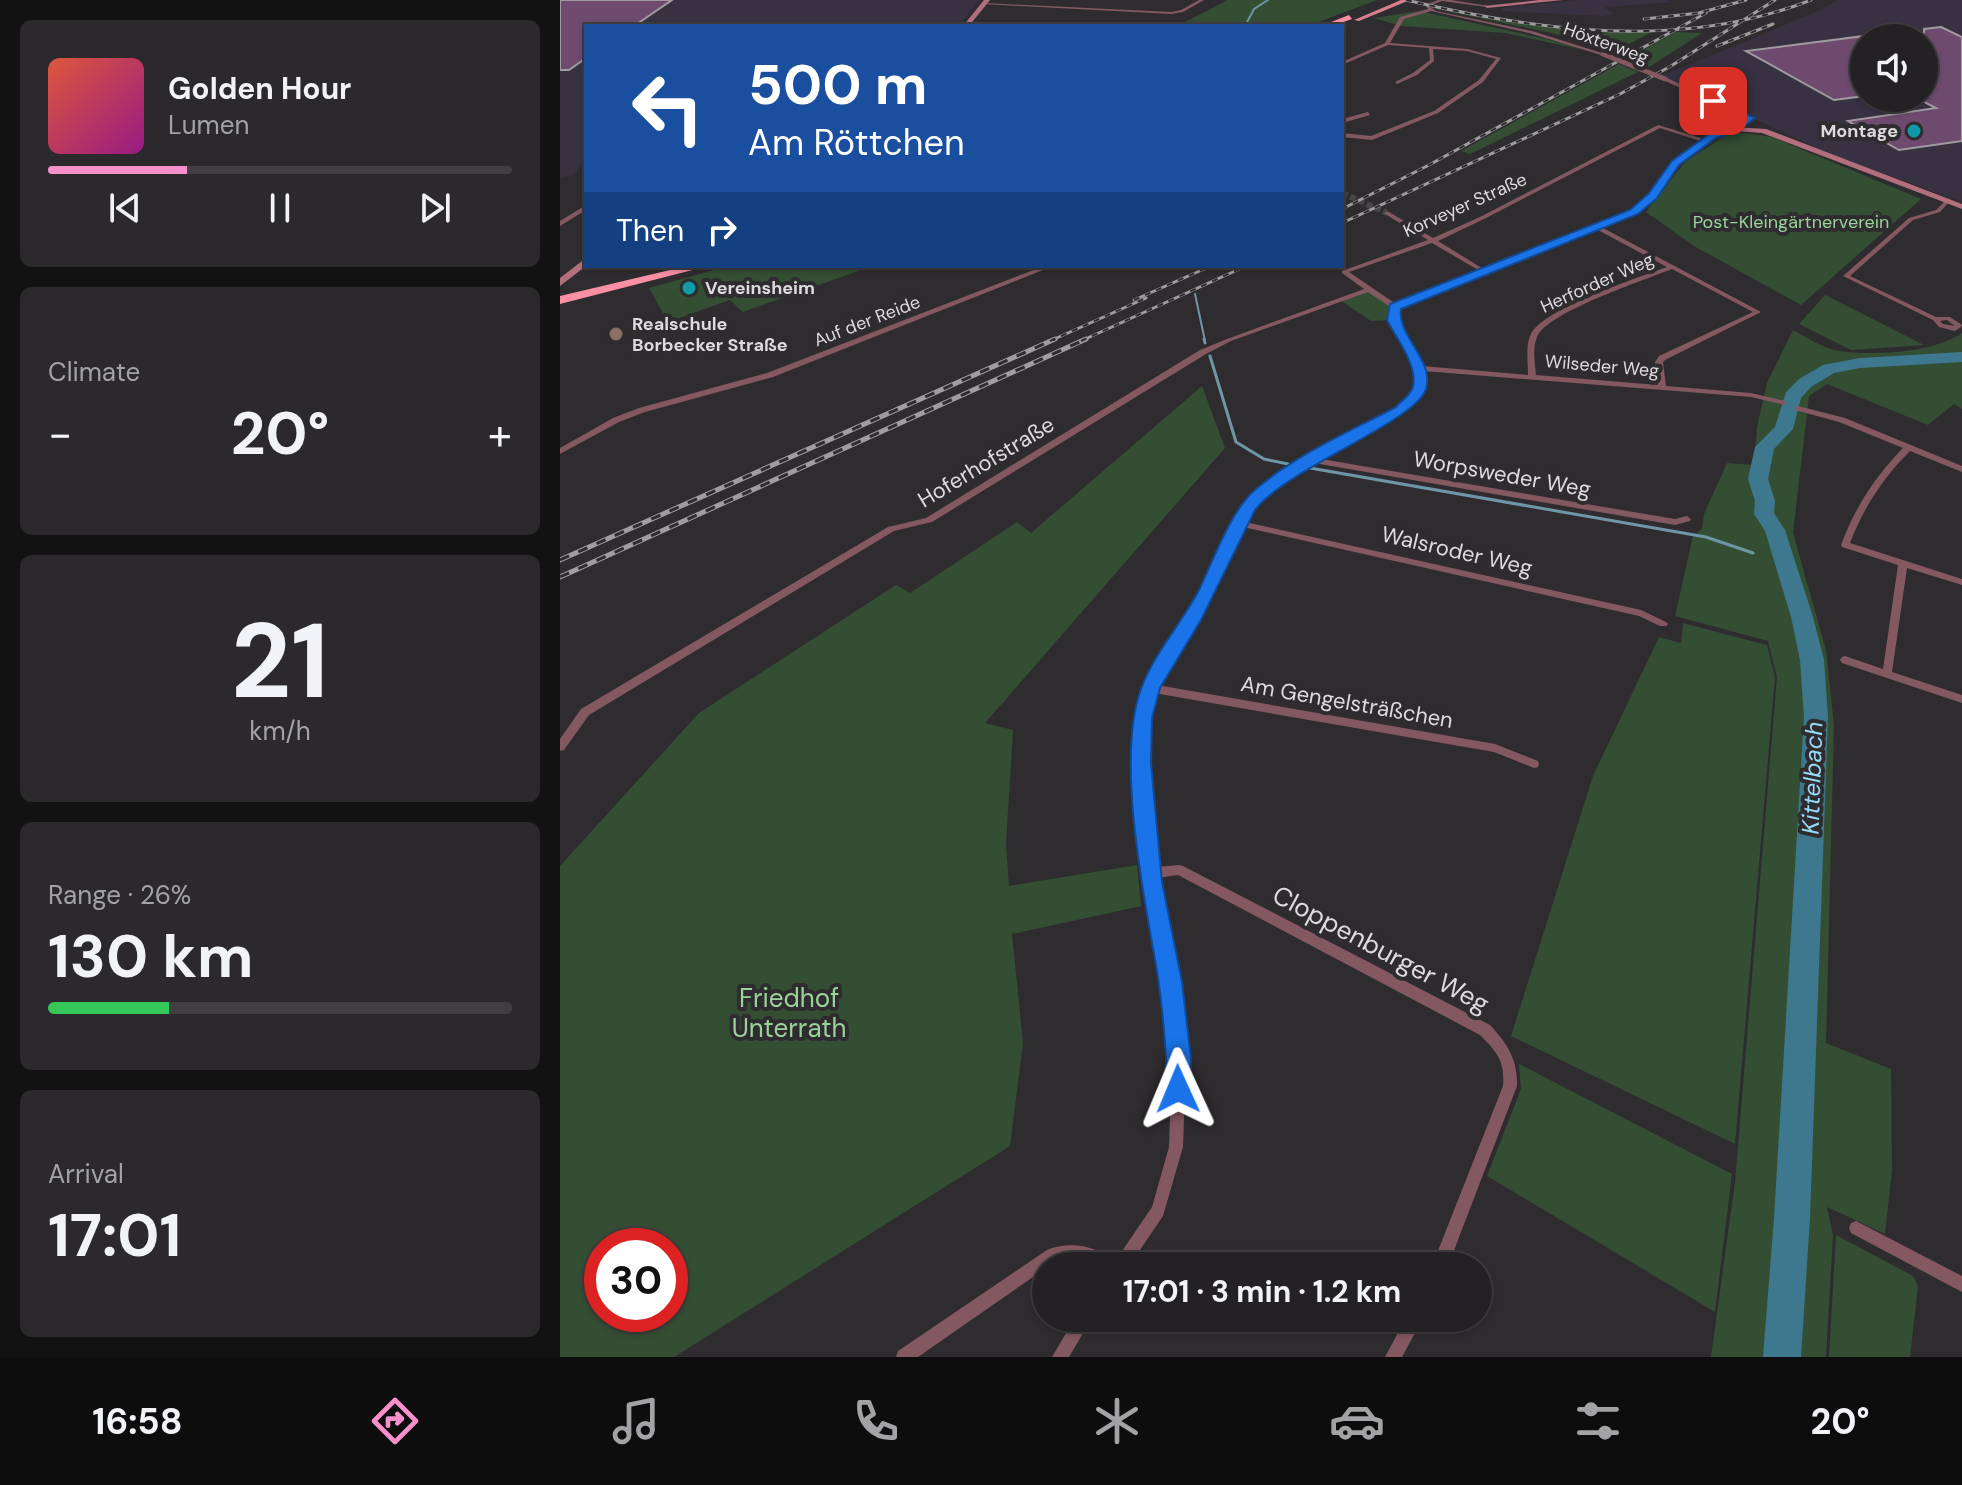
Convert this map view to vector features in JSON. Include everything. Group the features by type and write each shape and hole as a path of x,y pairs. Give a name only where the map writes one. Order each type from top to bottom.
{"highway":[{"path":"1332,24 1353,18"},
{"path":"1344,24 1353,18"},
{"path":"560,289 654,268"},
{"path":"560,300 694,268"}],"main road":[{"path":"1353,18 1395,0"},
{"path":"1353,18 1407,0"}],"street":[{"path":"1134,11 1143,0"},
{"path":"968,24 985,2 1179,12 1202,0"},
{"path":"1387,44 1401,19 1429,9 1428,3 1442,0 1487,6 1560,0"},
{"name":"Höxterweg","path":"1429,9 1530,32 1603,54 1750,118 1737,124 1736,129"},
{"path":"1344,63 1387,44 1477,51 1499,58 1481,81 1436,112 1368,139 1344,135"},
{"path":"1397,83 1432,60 1431,48"},
{"path":"1344,120 1368,114"},
{"name":"Korveyer Straße","path":"1395,307 1344,272 1434,240 1563,178 1649,131 1656,123 1706,141"},
{"path":"1130,1252 1158,1211 1176,1147 1179,1059 1170,982 1151,873 1141,763 1143,718 1150,688 1192,620 1240,524 1259,494 1310,460 1390,417 1411,402 1420,387 1419,368 1393,320 1395,307 1643,206 1676,163 1723,131 1736,129 1772,134 1962,207"},
{"path":"1935,319 1846,276 1911,219 1938,211 1946,202"},
{"path":"560,224 584,208"},
{"path":"1387,213 1482,270"},
{"path":"1597,227 1758,312 1662,358 1659,368 1662,387"},
{"path":"560,283 584,263"},
{"name":"Herforder Weg","path":"1532,377 1532,344 1540,326 1563,312 1672,267"},
{"name":"Auf der Reide","path":"560,451 616,420 642,410 776,373 1045,268"},
{"name":"Hoferhofstraße","path":"560,747 585,712 891,529 929,520 1203,352 1369,289"},
{"name":"Wilseder Weg","path":"1419,368 1751,395 1782,403"},
{"path":"1798,408 1842,420 1962,469"},
{"path":"1908,448 1880,476 1861,504 1845,545 1962,582"},
{"name":"Worpsweder Weg","path":"1310,460 1675,522 1687,519"},
{"name":"Walsroder Weg","path":"1240,524 1641,613 1663,624"},
{"path":"1887,674 1903,563"},
{"path":"1845,660 1962,699"},
{"name":"Am Gengelsträßchen","path":"1150,688 1495,748 1534,764"},
{"name":"Cloppenburger Weg","path":"1151,873 1179,870 1485,1030 1501,1046 1509,1058 1510,1086 1445,1252"},
{"path":"1856,1228 1962,1284"},
{"path":"904,1357 1032,1269"},
{"path":"1060,1357 1075,1332"},
{"path":"1393,1357 1407,1332"}],"shaded area":[{"path":"560,0 979,0 961,24 584,24 584,164 574,175 560,178"},
{"path":"1575,0 1674,2 1605,7 1614,15 1603,16 1501,11 1503,8"},
{"path":"1838,0 1962,0 1962,202 1828,153 1662,76"}],"green space":[{"path":"1228,0 1377,0 1313,24 1185,22"},
{"path":"1431,8 1560,28 1652,32 1614,52 1556,34"},
{"path":"1419,11 1588,51 1505,33 1401,26 1374,18"},
{"path":"1675,32 1702,33 1649,67 1629,58"},
{"path":"1619,64 1638,72 1470,154 1461,151"},
{"name":"Post-Kleingärtnerverein","path":"1737,132 1772,137 1921,199 1801,305 1694,246 1646,212 1685,162 1723,137"},
{"path":"722,268 866,268 743,312 730,300 668,322 649,288"},
{"path":"1369,289 1395,307 1393,320 1371,321 1340,300"},
{"path":"1825,295 1924,345 1851,350 1799,324"},
{"path":"1793,330 1833,350 1868,353 1919,349 1962,333 1962,409 1954,404 1928,425 1827,384 1809,396 1793,533 1826,650 1834,725 1826,1043 1891,1069 1892,1170 1885,1234 1827,1207 1833,1235 1826,1357 1711,1357 1735,1182 1777,677 1768,641 1675,616 1693,536 1702,529 1704,514 1727,463 1754,465 1757,427 1767,383"},
{"name":"Friedhof Unterrath","path":"1202,386 1225,448 985,723 1013,730 1006,843 1009,886 1137,865 1141,906 1012,934 1023,1043 1010,1146 674,1357 560,1357 560,866 699,713 896,585 910,593 1017,522 1031,533"},
{"path":"1683,623 1767,645 1775,677 1735,1144 1511,1036 1593,776 1659,637 1681,643"},
{"path":"1519,1064 1732,1174 1715,1312 1487,1176 1521,1089"},
{"path":"1836,1235 1913,1276 1918,1286 1910,1357 1829,1357"}],"building":[{"path":"560,0 672,0 637,24 584,24 584,59 569,70 560,70"},
{"name":"Montage","path":"1938,27 1962,37 1962,141 1899,150 1848,121 1909,112 1938,112"},
{"path":"1850,38 1850,98 1834,100 1746,51"}],"waterway":[{"path":"1246,24 1254,9 1268,0"},
{"path":"1195,294 1205,341"},
{"path":"1204,339 1205,343"},
{"path":"1210,356 1236,442 1264,459 1288,464"},
{"name":"Kittelbach","path":"1782,1357 1792,1218 1816,717 1812,660 1802,617 1775,530 1764,514 1765,501 1758,479 1765,447 1784,429 1792,396 1805,383 1829,369 1860,363 1962,357"},
{"path":"1310,468 1706,537 1753,553"},
{"name":"Kittelbach","path":"1779,566 1788,570"}],"tunnel":[{"path":"1344,194 1387,213"}],"railway":[{"path":"1406,0 1558,27 1609,31 1676,30"},
{"path":"1644,19 1699,13 1746,0"},
{"path":"1744,19 1775,0"},
{"path":"1744,19 1811,0"},
{"path":"1676,30 1706,13"},
{"path":"1344,222 1620,94 1744,19"},
{"path":"1676,30 1744,19"},
{"path":"1717,46 1773,24"},
{"path":"1344,208 1676,30"},
{"path":"1134,300 1206,268"},
{"path":"1081,341 1242,268"},
{"path":"1050,341 1146,298"},
{"path":"560,560 1055,339"},
{"path":"560,577 1086,339"}],"place":[{"name":"Montage","path":"1914,131"},
{"name":"Vereinsheim","path":"689,288"},
{"name":"Realschule Borbecker Straße","path":"616,334"}],"route":[{"path":"1178,1089 1179,1059 1170,982 1151,882 1141,763 1143,718 1150,688 1163,662 1192,620 1248,508 1259,494 1292,471 1390,417 1411,402 1420,387 1419,368 1393,320 1395,307 1410,298 1634,212 1653,195 1665,174 1676,163 1703,142 1723,131 1736,129 1737,124 1750,118 1713,101"}]}
